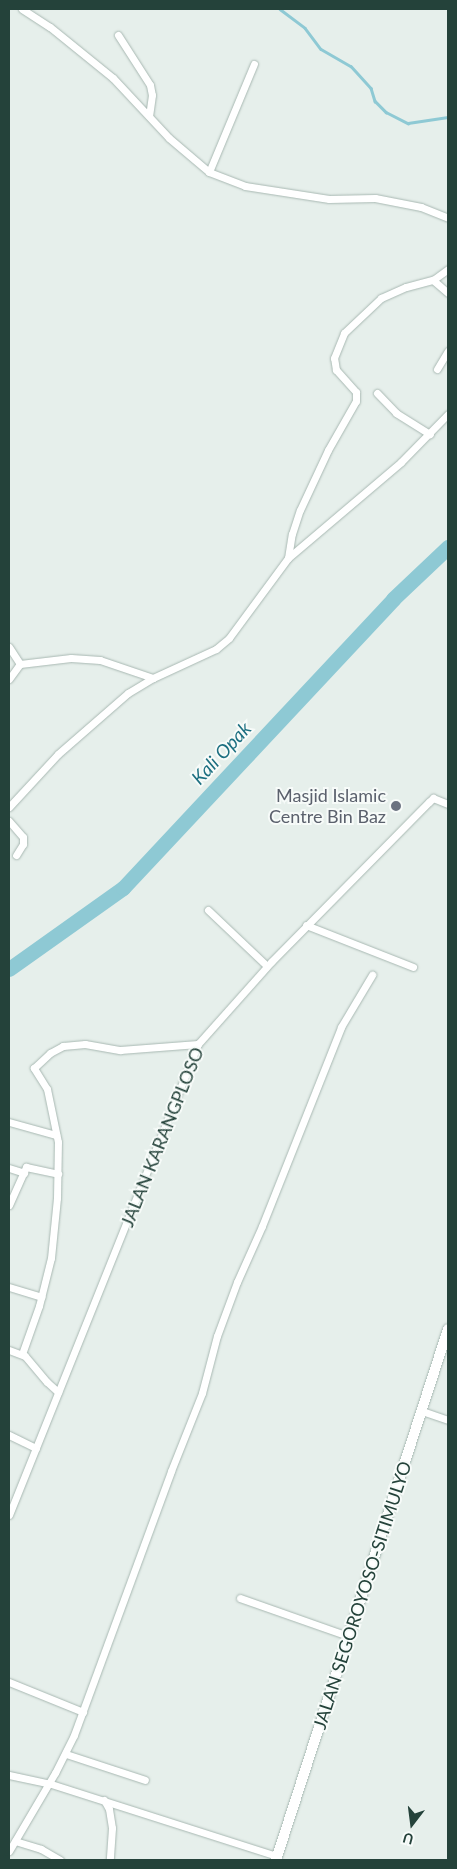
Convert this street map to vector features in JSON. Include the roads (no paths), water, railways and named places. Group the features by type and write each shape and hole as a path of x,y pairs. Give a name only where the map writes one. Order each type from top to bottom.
{"main road":[{"name":"JALAN SEGOROYOSO-SITIMULYO","path":"276,1858 448,1329"}],"street":[{"path":"22,9 50,27 113,78 149,116 208,172 245,186 329,198 375,198 420,207 448,218"},
{"path":"118,35 150,85 152,95 149,116"},
{"path":"208,172 254,64"},
{"path":"288,558 292,534 300,510 328,450 356,401 356,392 336,370 334,358 338,344 344,334 382,298 406,287 433,280 448,269"},
{"path":"433,280 448,293"},
{"path":"437,370 448,351"},
{"path":"377,393 396,413 430,434"},
{"path":"9,806 58,754 107,710 153,678 223,644 288,558 402,462 448,414"},
{"path":"9,646 20,664"},
{"path":"9,679 20,664 72,658 100,660 153,678"},
{"name":"JALAN KARANGPLOSO","path":"9,1516 198,1044 306,925 434,798 448,804"},
{"path":"9,821 23,837 23,844 16,855"},
{"path":"208,910 267,966"},
{"path":"306,925 413,967"},
{"path":"9,1851 66,1754 171,1471 202,1393 216,1336 237,1282 262,1226 341,1027 372,975"},
{"path":"22,1354 42,1297 51,1258 58,1174 56,1135 47,1088 34,1068 50,1053 63,1046 85,1044 120,1050 198,1044"},
{"path":"9,1122 56,1135"},
{"path":"9,1204 26,1167 58,1174"},
{"path":"9,1168 24,1173"},
{"path":"9,1287 42,1297"},
{"path":"9,1350 22,1354 58,1392"},
{"path":"422,1411 448,1420"},
{"path":"9,1435 36,1448"},
{"path":"240,1598 348,1636"},
{"path":"9,1682 83,1712"},
{"path":"66,1754 145,1780"},
{"path":"9,1775 48,1783 104,1800 276,1858"},
{"path":"104,1800 108,1808 112,1828 110,1860"},
{"path":"15,1841 41,1849 60,1860"}],"waterway":[{"path":"280,9 305,28 321,49 351,66 371,88 375,101 386,112 408,123 448,117"},
{"name":"Kali Opak","path":"9,969 123,888 393,599 448,547"}],"place":[{"name":"Masjid Islamic Centre Bin Baz","path":"396,806"}]}
